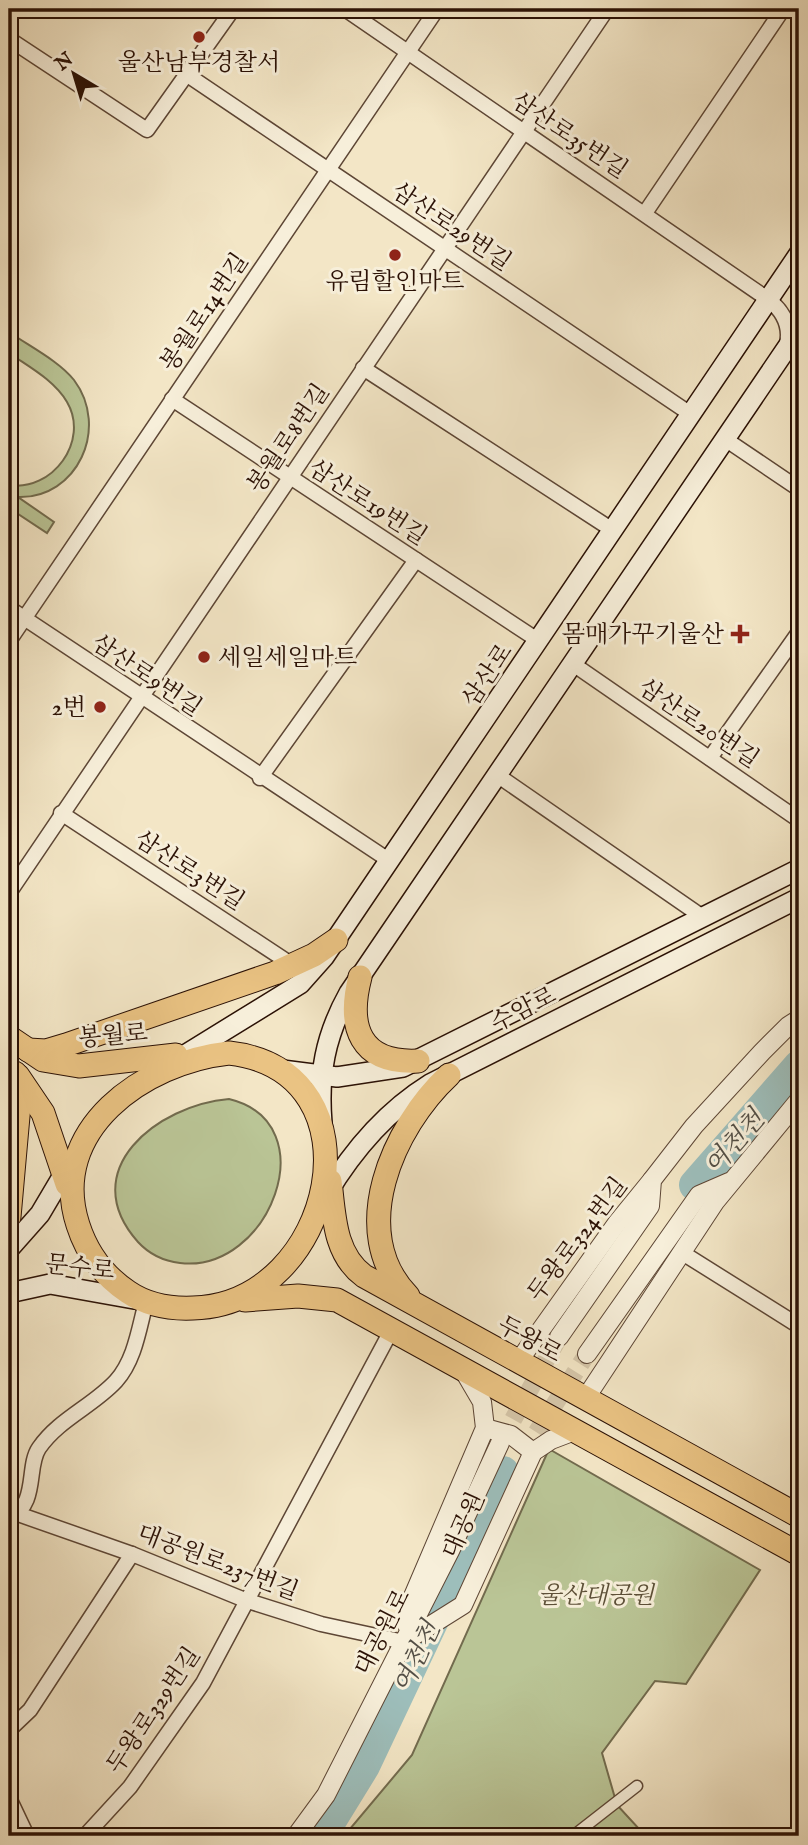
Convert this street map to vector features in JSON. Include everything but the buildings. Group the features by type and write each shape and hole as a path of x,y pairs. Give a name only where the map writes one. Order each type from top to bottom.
{"main road":[{"name":"삼산로","path":"163,1069 300,984 336,940 799,254"},
{"path":"225,1304 265,1284 283,1269 298,1251 314,1218 324,1180 321,1076 332,1025 360,977 799,330"},
{"name":"수암로","path":"282,1070 321,1076 383,1073 418,1061 799,869"},
{"name":"수암로","path":"314,1218 331,1188 381,1121 412,1095 799,898"},
{"path":"18,1044 46,1051 66,1045 294,966 336,940"},
{"path":"360,977 354,1014 362,1038 370,1049 390,1059 418,1061"},
{"name":"봉월로","path":"18,1044 43,1060 79,1066 186,1054 229,1053"},
{"path":"67,1183 85,1137 113,1105 163,1069 204,1056 229,1053 252,1056 282,1070 312,1104 324,1140"},
{"path":"12,1069 43,1113 67,1183 81,1236 91,1254 115,1283 146,1302 180,1308 271,1297 321,1297 337,1300 572,1432 799,1554"},
{"path":"9,1217 19,1105 12,1069"},
{"path":"417,1306 401,1289 382,1258 377,1242 380,1199 412,1120 425,1098 449,1075"},
{"name":"두왕로","path":"324,1140 337,1233 348,1261 364,1276 799,1517"},
{"name":"문수로","path":"9,1249 67,1183"},
{"name":"문수로","path":"9,1293 50,1284 108,1292 146,1302"}],"street":[{"path":"9,39 147,130 233,9"},
{"name":"삼산로35번길","path":"345,9 769,300"},
{"name":"봉월로14번길","path":"9,640 437,9"},
{"name":"봉월로8번길","path":"9,893 607,9"},
{"path":"645,213 783,9"},
{"name":"삼산로29번길","path":"186,74 692,415"},
{"path":"769,300 786,321 789,337 784,352"},
{"path":"363,368 614,531"},
{"name":"삼산로19번길","path":"172,399 540,641"},
{"path":"725,439 799,489"},
{"path":"260,778 416,560"},
{"name":"삼산로9번길","path":"9,608 260,778 390,862"},
{"path":"710,758 799,632"},
{"name":"삼산로20번길","path":"573,664 799,820"},
{"path":"497,775 704,918"},
{"name":"삼산로3번길","path":"61,813 294,966"},
{"name":"두왕로324번길","path":"517,1362 617,1223 694,1126 788,1026 799,1019"},
{"path":"585,1399 681,1252 731,1182 799,1100"},
{"name":"두왕로324번길","path":"559,1338 650,1206 652,1180"},
{"path":"587,1354 699,1195 731,1182"},
{"path":"681,1252 799,1326"},
{"path":"13,1516 33,1484 38,1450 70,1416 116,1381 135,1348 146,1302"},
{"name":"두왕로329번길","path":"85,1836 130,1787 203,1683 391,1331"},
{"path":"404,1643 411,1601 485,1428 482,1402 465,1373"},
{"path":"485,1428 511,1435 528,1453"},
{"path":"404,1643 463,1605 528,1453 572,1432"},
{"name":"대공원로","path":"296,1836 326,1796 404,1643 500,1443"},
{"name":"대공원로237번길","path":"13,1516 132,1554 246,1600 320,1624 404,1643"},
{"path":"9,1730 30,1710 132,1554"},
{"path":"573,1836 637,1786"},
{"path":"9,1798 27,1836"}],"green space":[{"path":"9,332 68,373 84,399 89,419 88,439 82,457 71,474 57,486 39,495 18,497 54,522 47,533 9,508 9,485 25,485 39,480 63,461 74,432 73,417 67,402 55,387 41,374 9,353"},
{"path":"229,1099 259,1113 276,1136 280,1164 275,1194 261,1222 239,1245 212,1260 180,1263 157,1257 138,1242 121,1215 115,1190 120,1167 133,1146 152,1128 176,1114 202,1104"},
{"name":"울산대공원","path":"549,1449 760,1570 686,1684 655,1681 602,1753 617,1805 641,1831 640,1836 344,1836 412,1755"}],"waterway":[{"name":"여천천","path":"695,1185 799,1066"},
{"name":"여천천","path":"321,1836 364,1766 503,1472"}],"tunnel":[{"path":"500,1443 559,1337"},
{"path":"522,1455 587,1354"}],"place":[{"name":"울산남부경찰서","path":"199,37"},
{"name":"유림할인마트","path":"395,255"},
{"name":"몸매가꾸기울산","path":"740,634"},
{"name":"세일세일마트","path":"204,657"},
{"name":"2번","path":"100,707"}]}
